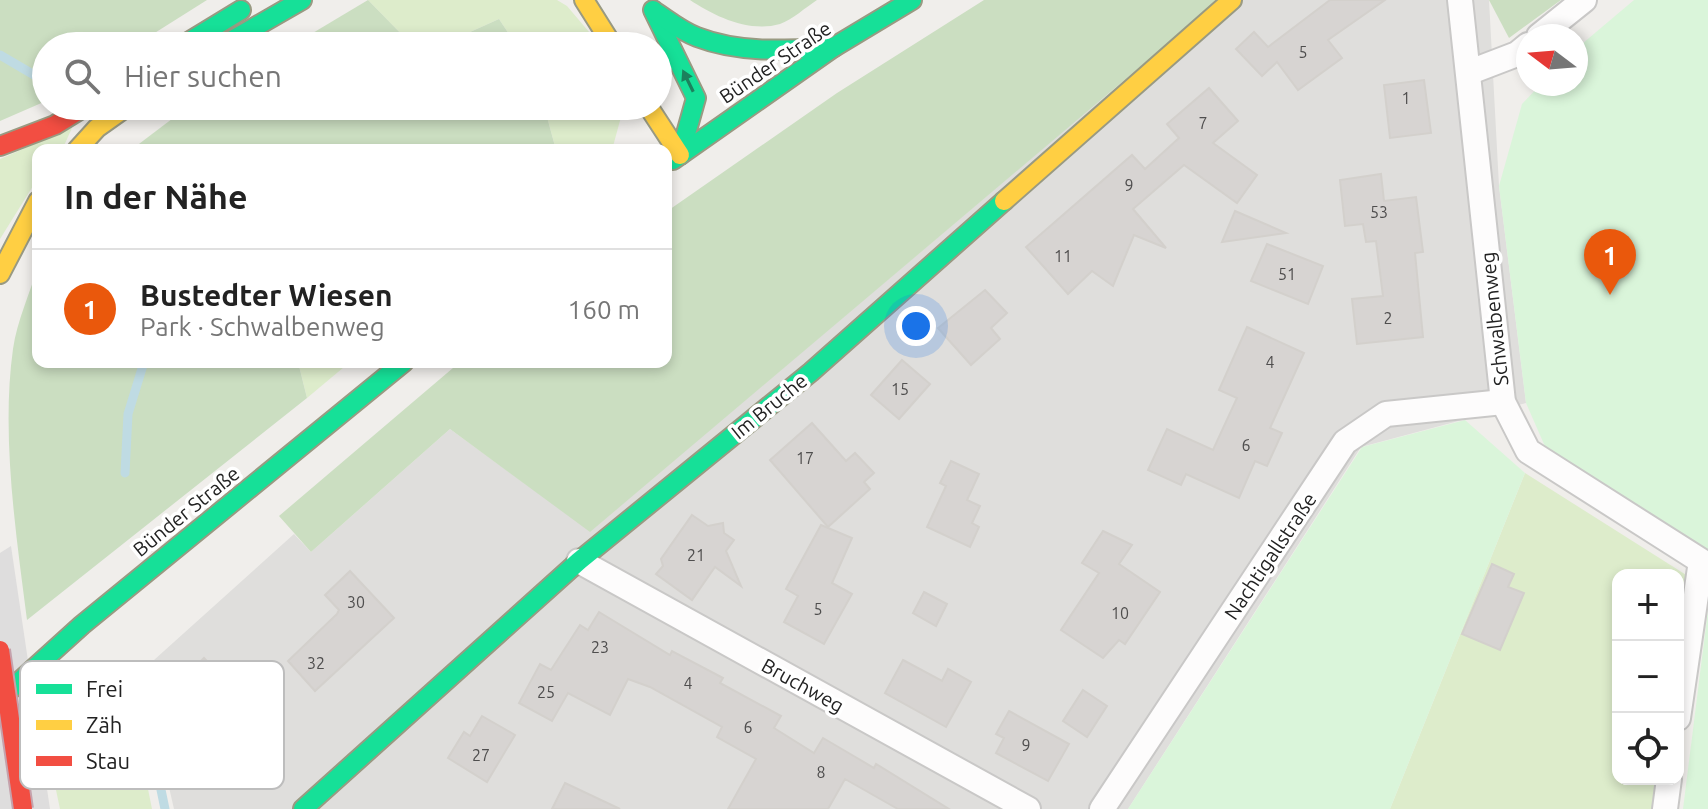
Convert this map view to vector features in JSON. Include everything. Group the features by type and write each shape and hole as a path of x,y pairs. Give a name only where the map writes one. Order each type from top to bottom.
{"main road":[{"path":"205,32 256,0"},
{"path":"246,32 302,0"},
{"path":"584,0 604,32"},
{"name":"Bünder Straße","path":"673,160 834,47 912,0"},
{"name":"Im Bruche","path":"303,809 579,561 811,372 1232,0"},
{"path":"649,6 697,37 734,47 779,51 834,47"},
{"path":"649,6 662,32"},
{"path":"672,51 696,98 673,160"},
{"path":"0,146 63,120"},
{"path":"82,144 108,120"},
{"path":"654,120 666,144"},
{"path":"0,274 32,213"},
{"name":"Bünder Straße","path":"42,661 397,368"},
{"path":"0,650 20,788"},
{"name":"Bünder Straße","path":"0,699 20,681"},
{"path":"20,789 23,809"}],"street":[{"path":"1460,0 1470,72 1516,54"},
{"path":"1554,24 1584,0"},
{"name":"Schwalbenweg","path":"1470,72 1503,402 1528,451 1701,561 1679,713"},
{"name":"Nachtigallstraße","path":"1102,809 1345,442 1386,414 1503,402"},
{"name":"Bruchweg","path":"579,561 1028,809"},
{"path":"1665,809 1668,785"}],"shaded area":[{"path":"1219,0 1489,0 1499,186 1526,403 1361,447 1128,809 174,809 169,789 284,789 284,661 154,660 294,534 311,552 450,429 590,531"}],"green space":[{"path":"0,0 207,0 156,32 32,32 32,107 0,121"},
{"path":"368,0 557,0 567,6 589,32 508,32 499,19 470,32 399,32"},
{"path":"368,0 399,32 314,32"},
{"path":"690,0 817,0 785,22 756,26 721,17"},
{"path":"984,0 1219,0 590,532 450,429 311,552 279,516 453,368 672,368 672,208 837,93"},
{"path":"1489,0 1561,0 1528,24 1516,24 1516,33 1509,38"},
{"path":"1634,0 1708,0 1708,565 1547,451 1526,403 1499,186 1522,104 1530,96 1588,96 1588,39"},
{"path":"499,19 508,32 470,32"},
{"path":"171,120 548,120 554,144 139,144"},
{"path":"548,120 620,120 614,144 554,144"},
{"path":"72,128 65,144 35,144"},
{"path":"32,145 32,188 0,239 0,159"},
{"path":"32,284 32,368 300,368 307,398 27,620 9,450 13,349"},
{"path":"300,368 343,368 307,398"},
{"path":"1465,420 1525,473 1390,809 1128,809 1362,447"},
{"path":"1525,473 1677,569 1612,569 1612,785 1660,785 1657,809 1390,809"},
{"path":"1684,574 1691,578 1684,625"},
{"path":"1708,610 1708,809 1683,809"},
{"path":"56,789 148,789 152,809 60,809"}],"pier":[{"path":"11,546 28,661 20,661 20,789 47,789 50,809 0,809 0,553"}],"building":[{"path":"1330,0 1385,0 1328,40 1342,58 1298,90 1277,62 1262,76 1236,49 1254,32 1268,47"},
{"path":"1424,80 1431,133 1390,138 1384,85"},
{"path":"1209,88 1238,121 1213,143 1257,175 1237,203 1184,165 1133,209 1166,248 1134,235 1113,286 1092,271 1068,294 1026,247 1132,155 1145,169 1179,138 1167,124"},
{"path":"1381,174 1384,201 1416,197 1423,252 1415,253 1423,337 1357,344 1352,299 1383,296 1376,241 1366,242 1363,224 1345,226 1340,180"},
{"path":"1235,211 1286,233 1222,242"},
{"path":"1267,244 1323,266 1308,304 1251,281"},
{"path":"985,290 1007,313 991,328 1000,339 971,365 938,328"},
{"path":"1247,327 1304,353 1270,428 1282,433 1267,466 1255,461 1239,498 1186,474 1181,485 1148,470 1167,429 1213,450 1237,398 1219,390"},
{"path":"902,360 930,384 899,419 871,395"},
{"path":"812,423 846,461 855,453 874,473 864,482 870,489 828,527 770,460"},
{"path":"951,461 979,474 967,500 980,506 972,523 979,527 970,547 927,527 946,486 940,483"},
{"path":"692,515 708,526 723,523 724,533 734,540 726,551 741,586 715,567 692,600 656,574 663,566 661,559"},
{"path":"821,525 852,538 832,583 852,594 824,644 784,622 798,596 786,589"},
{"path":"1103,531 1132,545 1119,564 1160,592 1125,644 1119,640 1103,658 1061,630 1099,573 1082,563"},
{"path":"1492,564 1514,574 1508,587 1524,593 1500,650 1462,634"},
{"path":"350,571 394,618 315,691 288,661 337,614 339,610 325,595"},
{"path":"924,592 947,604 936,626 913,613"},
{"path":"599,612 670,655 672,651 723,678 720,683 781,716 774,728 814,753 823,738 874,768 876,764 949,809 898,809 845,779 828,809 728,809 756,759 717,737 722,727 650,687 628,679 610,715 568,693 552,721 519,703 540,664 551,670 580,625 588,630"},
{"path":"903,660 942,681 948,669 971,682 946,727 885,693"},
{"path":"1083,690 1107,706 1087,737 1063,721"},
{"path":"1009,711 1069,744 1048,781 996,753 1004,738 996,734"},
{"path":"482,716 515,735 487,782 448,758 464,732 470,736"},
{"path":"565,783 620,809 552,809"}],"waterway":[{"path":"0,55 32,74"},
{"path":"125,473 128,414 142,368"},
{"path":"161,789 165,809"}],"traffic: fast":[{"path":"246,32 302,0"},
{"path":"673,160 834,47 912,0"},
{"path":"205,32 241,10"},
{"path":"653,10 664,32"},
{"path":"654,11 691,35 730,46 765,50 834,47"},
{"path":"672,49 696,98 680,155"},
{"path":"303,809 579,561 811,372 1004,201"},
{"path":"42,661 397,368"},
{"path":"0,699 20,681"}],"traffic: slow":[{"path":"584,0 604,32"},
{"path":"1004,201 1232,0"},
{"path":"82,144 108,120"},
{"path":"657,120 680,155"},
{"path":"0,274 32,213"}],"traffic: jam":[{"path":"0,146 63,120"},
{"path":"0,650 20,788"},
{"path":"20,789 23,809"}],"place":[{"name":"Bustedter Wiesen","path":"1610,295"}]}
